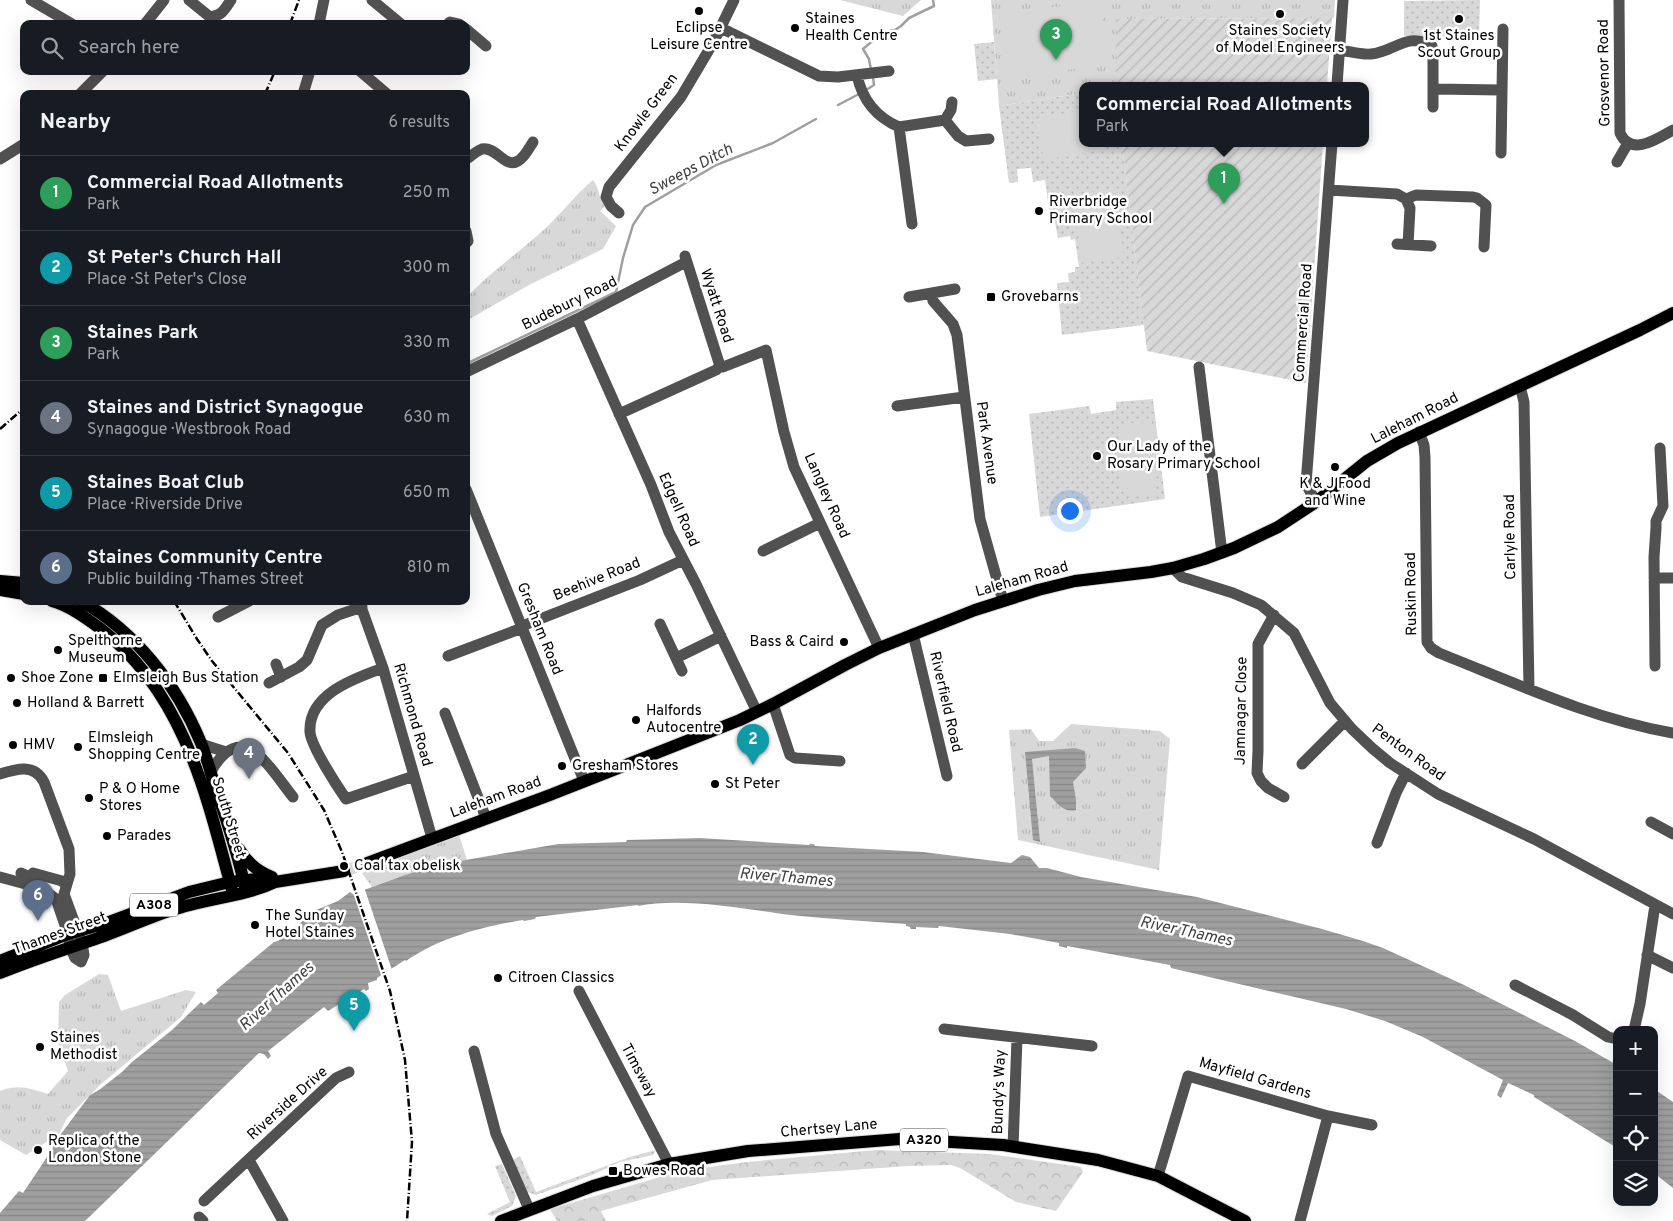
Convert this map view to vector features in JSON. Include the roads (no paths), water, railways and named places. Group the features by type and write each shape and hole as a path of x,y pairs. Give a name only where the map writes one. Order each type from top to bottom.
{"main road":[{"name":"Laleham Road","path":"367,863 550,796 757,712 879,648 1003,601 1075,581 1173,568 1222,553 1278,527 1316,502 1382,451 1673,313"},
{"path":"0,582 20,584"},
{"path":"0,590 20,593"},
{"name":"South Street","path":"61,605 82,615 114,639 140,666 163,698 185,740 238,887"},
{"name":"South Street","path":"86,605 123,632 152,660 184,708 201,744 234,840 238,887"},
{"path":"234,840 246,860 257,870 280,881"},
{"name":"Thames Street","path":"0,973 128,915 181,894 238,887 258,889 280,881 344,871"},
{"name":"Thames Street","path":"0,960 75,939"},
{"name":"Chertsey Lane","path":"501,1221 608,1181 669,1164 748,1151 900,1139 971,1142 1098,1160 1158,1176 1245,1221"}],"street":[{"path":"31,0 65,20"},
{"path":"148,20 164,0"},
{"path":"189,0 210,17 222,13 232,0"},
{"path":"320,20 324,0"},
{"path":"372,0 396,20"},
{"name":"Knowle Green","path":"619,213 611,206 606,197 609,187 681,97 721,28 734,0"},
{"path":"1337,82 1343,0"},
{"name":"Grosvenor Road","path":"1619,0 1620,133 1623,140 1640,145 1673,130"},
{"path":"721,28 819,76 856,75 886,71"},
{"path":"1501,153 1502,90 1496,43 1503,29"},
{"path":"470,32 486,46"},
{"path":"1340,50 1369,54 1379,53 1401,42 1415,40 1426,42 1432,46 1433,107"},
{"path":"84,90 99,75"},
{"path":"304,90 309,75"},
{"path":"365,75 382,90"},
{"path":"856,75 862,93 880,115 899,127 945,120"},
{"path":"1434,89 1502,90"},
{"path":"945,120 951,110 952,102"},
{"path":"945,120 958,136 966,141 989,139"},
{"path":"899,127 912,224"},
{"path":"470,156 485,149 491,150 507,161 516,162 520,160 533,142"},
{"name":"Grosvenor Road","path":"1617,162 1628,143"},
{"path":"0,159 20,146"},
{"name":"Commercial Road","path":"1316,502 1306,484 1332,147"},
{"path":"1329,190 1397,194 1406,199 1410,208 1403,245 1431,246"},
{"path":"1406,199 1416,194 1477,198 1486,205 1484,247"},
{"path":"1485,233 1498,234"},
{"name":"Budebury Road","path":"470,370 577,318 686,259"},
{"name":"Wyatt Road","path":"686,259 720,366"},
{"path":"909,297 955,289"},
{"name":"Park Avenue","path":"932,294 933,301 953,324 957,335 980,519 1003,601"},
{"name":"Edgell Road","path":"577,318 669,532 757,712"},
{"name":"Wyatt Road","path":"619,414 716,370 720,366 723,367 766,350"},
{"name":"Langley Road","path":"766,350 784,432 794,467 879,648"},
{"path":"1200,367 1222,553"},
{"name":"Carlyle Road","path":"1520,386 1524,408 1529,689"},
{"path":"897,406 964,397"},
{"name":"Ruskin Road","path":"1419,432 1424,445 1425,456 1427,642 1430,648 1529,689 1596,713 1648,729 1673,733"},
{"path":"1654,666 1656,521 1663,506 1660,448"},
{"name":"Gresham Road","path":"470,505 522,627 584,781"},
{"path":"763,551 820,523"},
{"name":"Beehive Road","path":"448,656 614,590 683,560"},
{"name":"Penton Road","path":"1173,568 1182,577 1233,593 1261,605 1274,615 1294,633 1330,703 1345,721 1372,748 1406,773 1438,794 1534,839 1673,914"},
{"path":"1654,578 1673,578"},
{"path":"218,617 241,605"},
{"path":"269,683 299,667 307,660 322,625 358,605"},
{"name":"Richmond Road","path":"360,605 383,668 432,838"},
{"name":"Jamnagar Close","path":"1274,615 1258,644 1258,751 1256,773 1260,781 1268,788 1284,797"},
{"path":"660,624 682,671"},
{"name":"Riverfield Road","path":"913,634 947,776"},
{"path":"676,658 721,636"},
{"path":"276,664 281,677"},
{"path":"383,668 338,688 325,698 310,724 311,736 320,756 347,799 414,776"},
{"path":"773,704 790,755 795,758 840,761"},
{"path":"445,713 486,818"},
{"path":"1302,764 1345,721"},
{"path":"201,744 226,752"},
{"path":"210,772 216,762 226,752 236,747 243,747 258,754 293,797"},
{"path":"0,774 22,768 31,770 42,777 69,849 70,874 62,893 75,939"},
{"path":"1377,842 1406,773"},
{"path":"1658,822 1673,834"},
{"path":"0,877 45,891 62,893"},
{"path":"1635,1026 1655,905"},
{"path":"1648,955 1673,968"},
{"path":"1515,985 1613,1038"},
{"name":"Timsway","path":"579,992 669,1164"},
{"name":"Bundy's Way","path":"944,1029 1092,1046"},
{"name":"Bundy's Way","path":"1013,1147 1017,1038"},
{"path":"474,1051 496,1134 529,1209"},
{"name":"Riverside Drive","path":"204,1201 336,1078 349,1072"},
{"name":"Mayfield Gardens","path":"1158,1176 1188,1076 1328,1116 1372,1125"},
{"path":"1300,1221 1328,1116"},
{"name":"Riverside Drive","path":"249,1160 283,1221"}],"water":[{"path":"1075,748 1085,751 1086,768 1073,782 1076,810 1065,809 1050,796 1049,756 1032,759 1040,842 1033,840 1025,752"},
{"name":"River Thames","path":"700,838 814,844 815,846 923,852 1011,863 1022,855 1030,857 1039,868 1197,897 1363,941 1383,948 1462,984 1575,1041 1613,1063 1613,1146 1534,1097 1534,1095 1508,1083 1501,1098 1497,1095 1503,1080 1423,1037 1385,1021 1346,1009 1171,968 1170,965 1067,946 1067,948 1059,946 1059,943 1010,934 939,926 938,928 916,927 916,929 911,929 906,924 791,915 694,903 674,903 638,905 536,917 535,919 508,923 462,934 433,945 405,960 377,978 377,980 368,983 369,989 366,991 364,989 328,1011 324,1007 268,1051 271,1056 268,1059 264,1054 259,1053 85,1221 0,1221 0,1213 19,1191 23,1193 53,1148 52,1146 90,1095 122,1072 172,1030 201,1002 204,1005 218,993 216,990 316,910 338,901 350,892 353,894 405,875 443,864 558,844 626,842 627,840"},
{"path":"1658,1092 1673,1102 1673,1188 1658,1176"}],"waterway":[{"name":"Sweeps Ditch","path":"871,70 869,59 863,49 883,32 895,30 909,18 934,6 933,0"},
{"name":"Sweeps Ditch","path":"866,90 874,85 873,77"},
{"name":"Sweeps Ditch","path":"838,105 859,94"},
{"name":"Sweeps Ditch","path":"470,362 616,292 623,258 633,225 645,207 716,165 773,143 816,119"}],"tunnel":[{"path":"344,871 367,863"}],"railway":[{"path":"292,20 299,0"},
{"path":"267,90 273,75"},
{"path":"0,429 20,412"},
{"path":"176,605 212,661 288,753 324,810 342,852 390,991 405,1060 412,1142 407,1221"}],"place":[{"name":"Eclipse Leisure Centre","path":"699,11"},
{"name":"Staines Society of Model Engineers","path":"1280,14"},
{"name":"1st Staines Scout Group","path":"1459,19"},
{"name":"Staines Health Centre","path":"795,28"},
{"name":"Staines Park","path":"1056,60"},
{"name":"Commercial Road Allotments","path":"1224,204"},
{"name":"Riverbridge Primary School","path":"1039,211"},
{"name":"Grovebarns","path":"991,297"},
{"name":"Our Lady of the Rosary Primary School","path":"1097,456"},
{"name":"K & J Food and Wine","path":"1335,467"},
{"name":"Bass & Caird","path":"844,642"},
{"name":"Spelthorne Museum","path":"58,650"},
{"name":"Shoe Zone","path":"11,678"},
{"name":"Elmsleigh Bus Station","path":"103,678"},
{"name":"Holland & Barrett","path":"17,703"},
{"name":"Halfords Autocentre","path":"636,720"},
{"name":"HMV","path":"13,745"},
{"name":"Elmsleigh Shopping Centre","path":"78,747"},
{"name":"St Peter's Church Hall","path":"753,765"},
{"name":"Gresham Stores","path":"562,766"},
{"name":"Staines and District Synagogue","path":"249,779"},
{"name":"St Peter","path":"715,784"},
{"name":"P & O Home Stores","path":"89,798"},
{"name":"Parades","path":"107,836"},
{"name":"Coal tax obelisk","path":"344,866"},
{"name":"Staines Community Centre","path":"38,921"},
{"name":"The Sunday Hotel Staines","path":"255,925"},
{"name":"Citroen Classics","path":"498,978"},
{"name":"Staines Boat Club","path":"354,1031"},
{"name":"Staines Methodist","path":"40,1047"},
{"name":"Replica of the London Stone","path":"38,1150"},
{"name":"Bowes Road","path":"613,1171"}]}
